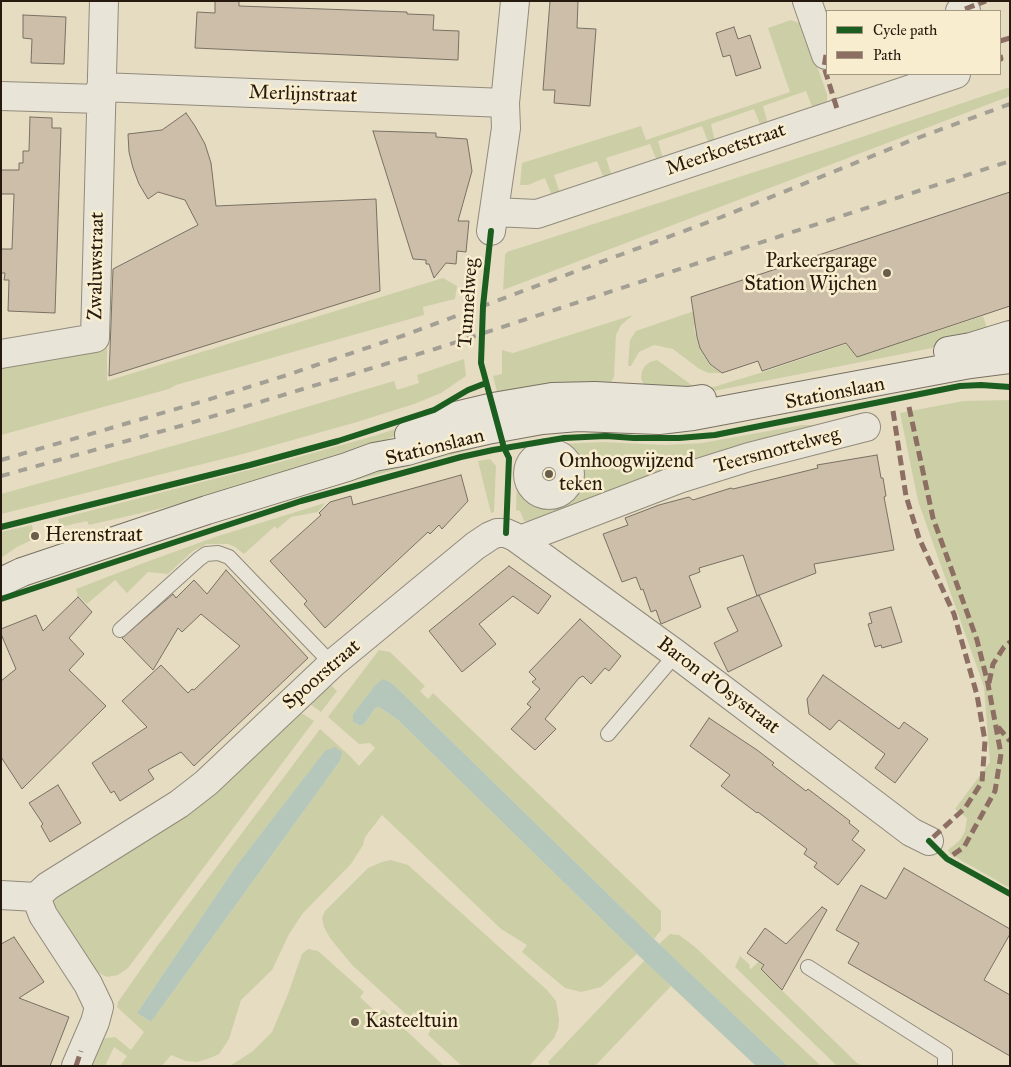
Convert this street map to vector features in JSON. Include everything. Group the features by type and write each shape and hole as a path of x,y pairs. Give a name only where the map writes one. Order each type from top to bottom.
{"street":[{"name":"Zwaluwstraat","path":"1,354 95,338 104,1"},
{"path":"505,103 515,1"},
{"path":"810,12 826,55"},
{"name":"Meerkoetstraat","path":"505,103 506,128 493,221 538,214 953,75"},
{"path":"1,96 101,93"},
{"name":"Merlijnstraat","path":"101,93 505,103"},
{"name":"Stationslaan","path":"8,576 374,457 408,451 447,439 542,420 578,418 659,420 693,416 971,347 1010,335"},
{"name":"Stationslaan","path":"844,379 1010,359"},
{"name":"Teersmortelweg","path":"513,537 679,479 749,457 866,427"},
{"name":"Spoorstraat","path":"36,897 48,886 149,824 193,794 332,664 475,546 490,536 513,537"},
{"name":"Baron d'Osystraat","path":"513,537 676,654 910,832 929,841"},
{"path":"1,895 36,897 43,915 88,984 99,1007 95,1022 78,1058"}],"lane":[{"path":"120,630 199,559 206,554 218,553 230,557 332,664"},
{"path":"608,734 676,654"},
{"path":"808,968 945,1054 944,1066"}],"green space":[{"path":"791,20 802,24 827,94 825,104 813,109 806,91 763,106 768,124 761,127 754,109 711,124 715,142 709,144 702,126 658,141 663,159 657,161 650,144 606,158 612,176 604,179 597,161 554,175 560,193 552,196 545,178 528,185 520,185 522,163 641,126 646,140 790,92 768,28"},
{"path":"1010,87 1010,96 503,290 505,255 507,252 835,146"},
{"path":"443,278 457,286 455,299 423,307 424,315 176,385 169,389 1,435 1,364 107,341 107,381"},
{"path":"697,310 694,329 699,347 709,364 721,373 708,373 698,368 673,349 654,345 639,352 631,366 628,366 630,340 636,331"},
{"path":"633,315 621,325 616,335 614,377 610,384 499,400 493,376 502,374 502,350 513,353"},
{"path":"983,316 989,334 963,342 698,394 645,388 641,378 645,366 657,360 700,391 846,344 857,357"},
{"path":"464,359 466,376 441,393 414,404 243,454 1,514 1,494 226,431 394,381 397,390 419,383 417,375"},
{"path":"470,397 472,400 386,440 349,454 163,508 89,525 87,521 60,527 58,519 374,436 414,423"},
{"path":"1010,400 1010,888 950,854 948,850 960,840 965,831 967,818 955,809 990,762 984,687 918,501 900,413 963,401"},
{"path":"802,425 823,425 532,521 524,521 520,511 516,510 517,482 529,500 539,505 550,507 561,505 577,492 581,482 582,471 580,461 574,452 563,444 601,442 665,445 702,443"},
{"path":"486,436 488,445 338,485 338,483"},
{"path":"490,459 496,466 494,512 491,513 478,461"},
{"path":"325,503 318,512 291,517 277,529 275,526 244,554 228,544 207,544 193,551 168,574 148,572 127,593 115,580 87,604 78,596 76,589 149,561 218,536"},
{"path":"32,525 34,539 17,547 1,558 1,532"},
{"path":"379,650 390,652 425,686 420,691 428,699 433,693 661,911 661,930 654,939 393,684 383,680 375,685 353,714 353,722 360,726 365,723 375,708 379,707 398,720 637,954 601,987 581,992 565,988 522,952 527,945 501,929 382,815 365,837 363,845 351,864 303,913 289,934 272,970 241,1000 229,1039 219,1054 197,1062 186,1061 171,1055 162,1066 120,1066 127,1056 114,1047 105,1066 85,1066 99,1039 115,1037 131,1050 144,1032 117,1007 118,1002 155,949 320,729 359,766 375,748 370,743 359,744 328,717","holes":["325,752 340,761 151,1022 137,1013 236,866"]},
{"path":"328,682 337,691 321,712 307,702"},
{"path":"293,713 303,714 314,721 128,968 118,975 107,977 91,969 50,902 52,898"},
{"path":"391,860 408,865 547,990 556,1001 559,1019 558,1029 554,1038 529,1066 462,1066 428,1035 431,1029 414,1012 409,1017 352,965 330,938 322,918 325,911 368,868"},
{"path":"670,934 679,935 695,947 821,1066 788,1066 659,944"},
{"path":"308,949 318,951 364,992 360,997 378,1014 383,1009 444,1066 230,1066 253,1051 272,1032 302,954"},
{"path":"768,952 772,956 760,969 857,1063 863,1066 837,1066 735,967 740,956 750,965 751,969"},
{"path":"645,960 671,986 595,1066 551,1066 548,1062"}],"shaded area":[{"path":"383,679 393,684 654,939 788,1066 756,1066 637,954 398,720 379,707 375,708 365,723 360,726 353,722 353,714 375,685"},
{"path":"335,747 342,752 340,761 151,1022 137,1013 236,866 325,751"}],"building":[{"path":"215,1 239,1 239,6 407,12 407,14 434,15 433,30 459,31 458,60 195,48 197,12 215,13"},
{"path":"550,1 578,1 577,28 596,29 590,106 554,103 555,90 543,90"},
{"path":"23,15 66,17 64,64 31,63 32,39 23,38"},
{"path":"734,27 738,39 750,35 761,68 736,76 730,55 723,57 716,33"},
{"path":"186,113 205,144 211,163 216,206 376,199 380,291 109,376 113,269 198,225 185,200 158,192 148,199 139,184 133,168 129,152 128,134 162,130"},
{"path":"30,117 52,118 52,128 61,128 55,313 8,311 9,280 4,280 5,273 1,273 1,249 12,249 14,194 1,194 1,170 19,170 19,163 23,163 23,151 29,151"},
{"path":"373,131 436,133 436,137 467,139 472,171 458,221 469,221 466,252 457,251 456,264 446,263 434,278 429,264 426,264 426,260 413,259"},
{"name":"Parkeergarage Station Wijchen","path":"1010,192 1010,306 857,357 846,343 762,371 758,361 722,373 710,364 700,348 691,297"},
{"path":"877,455 881,478 883,478 886,496 884,497 894,550 814,564 816,573 757,596 743,555 699,568 700,572 689,576 701,607 661,624 656,610 651,612 643,589 641,590 636,577 622,582 603,534 628,525 625,518 659,505 689,497 693,500 731,488 818,468 817,465"},
{"path":"461,475 468,501 442,529 439,525 430,534 428,532 325,628 304,604 307,601 270,561 321,515 319,513 330,502 351,496 353,505"},
{"path":"509,566 551,596 538,614 513,596 479,624 496,644 462,672 429,631"},
{"path":"226,570 308,658 194,766 181,752 148,770 154,779 120,801 114,791 111,793 92,763 147,727 122,701 161,665 188,693 192,689 194,690 240,646 201,614 182,632 178,628 153,670 122,638 173,594 176,598 194,580 207,594"},
{"path":"759,595 782,646 728,672 714,643 738,631 727,608"},
{"path":"78,597 92,612 69,638 84,654 69,670 106,706 22,789 1,757 1,681 16,669 1,634 1,629 36,615 43,631"},
{"path":"891,607 902,642 882,648 881,645 875,647 868,624 872,623 869,613"},
{"path":"580,619 621,656 609,671 605,668 591,684 583,676 579,678 545,719 556,729 535,750 511,729 531,707 527,704 540,689 532,682 536,679 529,672"},
{"path":"823,675 899,729 904,722 928,739 895,783 875,768 885,754 839,720 830,730 809,714 807,699"},
{"path":"709,718 757,750 774,763 772,765 806,791 808,789 850,821 849,823 859,831 852,840 865,850 838,885 814,867 817,863 804,854 807,849 721,786 730,775 690,746"},
{"path":"58,785 81,823 50,842 41,826 43,824 29,803"},
{"path":"904,868 1010,929 1010,934 984,980 1010,995 1010,1056 848,963 859,943 836,930 861,885 886,899"},
{"path":"822,907 827,910 782,990 761,969 764,965 747,953 765,928 786,944"},
{"path":"14,937 44,982 19,998 69,1017 50,1066 1,1066 1,944"}],"railway":[{"path":"1,460 207,400 405,335 719,218 912,140 1010,104"},
{"path":"1,476 184,425 435,349 1010,161"}],"marked path":[{"path":"965,9 986,1"},
{"path":"1001,41 1010,38"},
{"path":"826,55 824,67 826,73"},
{"path":"826,75 838,112"},
{"path":"909,407 933,518 977,640 988,684 1001,754 995,791 964,847 947,859"},
{"path":"893,411 906,496 919,538 954,614 977,695 985,741 982,782 965,808 929,841"},
{"path":"989,683 993,664 1004,647 1010,642"},
{"path":"998,727 1010,741"},
{"path":"76,1066 81,1051"}],"cycle path":[{"name":"Tunnelweg","path":"491,231 483,306 481,363 504,448 509,458 506,533"},
{"path":"1,527 338,441 434,410 468,390 486,383"},
{"path":"1,599 301,501 493,450 564,438 606,436 679,438 715,435 960,386 1010,387"},
{"path":"929,841 947,859 1010,894"}],"place":[{"name":"Parkeergarage Station Wijchen","path":"887,273"},
{"name":"Omhoogwijzend teken","path":"549,474"},
{"name":"Herenstraat","path":"35,536"},
{"name":"Kasteeltuin","path":"355,1022"}]}
